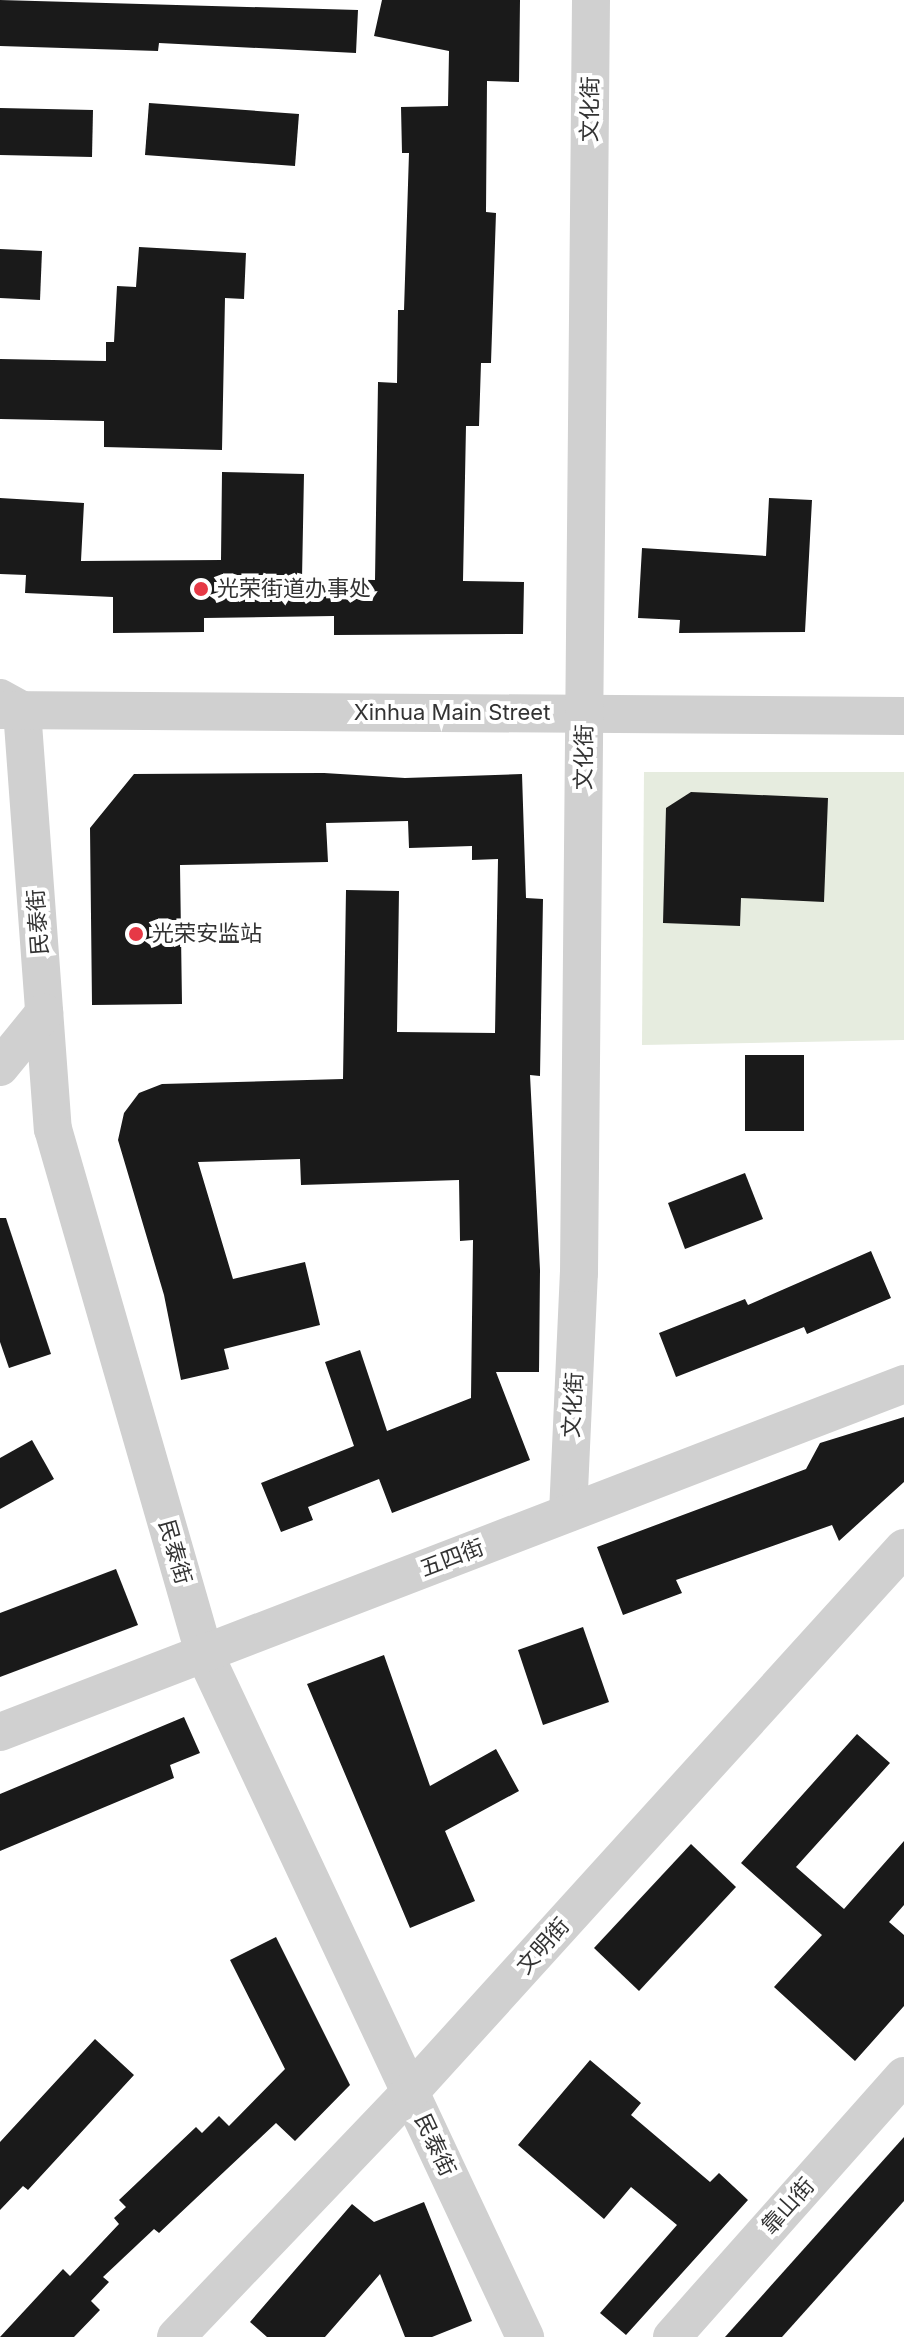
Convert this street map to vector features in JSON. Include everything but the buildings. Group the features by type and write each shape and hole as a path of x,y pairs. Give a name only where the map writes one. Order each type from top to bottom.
{"street":[{"name":"文化街","path":"568,1513 579,1273 591,0"},
{"name":"Xinhua Main Street","path":"7,706 904,716"},
{"name":"民泰街","path":"7,706 44,1013 53,1129 204,1653 525,2337"},
{"path":"0,1067 44,1013"},
{"name":"五四街","path":"0,1732 904,1384"},
{"name":"文明街","path":"176,2337 410,2092 904,1548"},
{"name":"靠山街","path":"672,2337 904,2076"}],"shaded area":[{"path":"644,772 904,772 904,1040 642,1045"}],"place":[{"name":"光荣街道办事处","path":"201,589"},
{"name":"光荣安监站","path":"136,934"}]}
